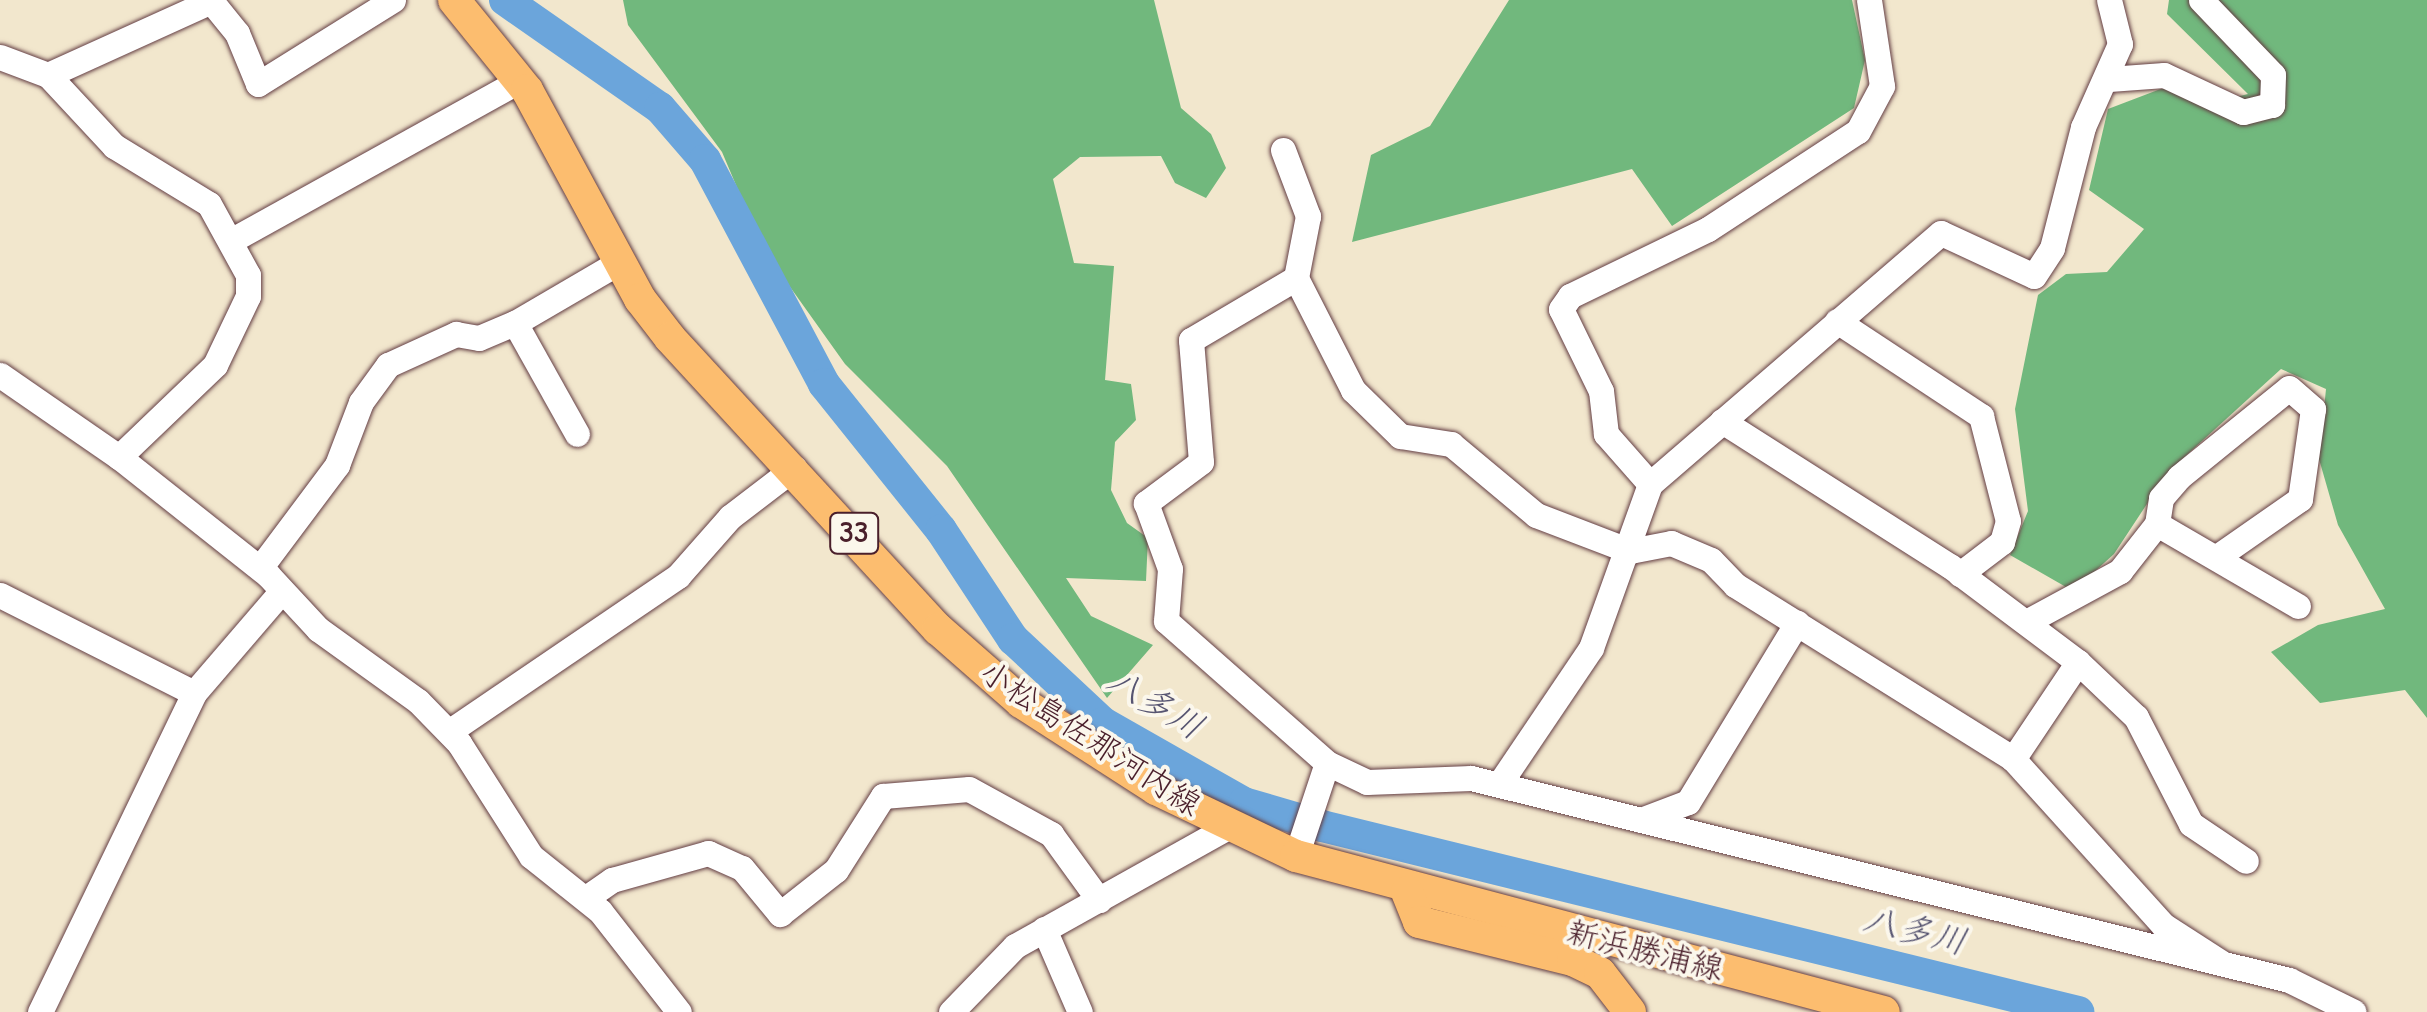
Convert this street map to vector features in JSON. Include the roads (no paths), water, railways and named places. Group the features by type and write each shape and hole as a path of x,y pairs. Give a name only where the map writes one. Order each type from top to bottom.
{"main road":[{"name":"小松島佐那河内線","path":"454,0 519,80 621,261 670,338 978,668 1228,828 1407,892"},
{"path":"1407,892 1412,918 1573,960 1600,973 1630,1012"},
{"name":"新浜勝浦線","path":"1407,892 1884,1012"}],"street":[{"path":"48,75 210,1 236,33 258,84 392,0"},
{"path":"1650,484 1606,434 1601,391 1561,309 1570,296 1708,229 1858,130 1882,86 1869,0"},
{"path":"1500,783 1573,685 1630,551 1650,484 1940,233 2034,276 2052,248 2082,127 2109,78 2120,44 2110,0"},
{"path":"2109,78 2164,75 2243,112 2272,105 2273,75 2201,0"},
{"path":"0,57 48,75 114,146 210,204 232,240 248,296 215,364 118,457"},
{"path":"232,240 519,80"},
{"path":"1283,150 1308,216 1296,278 1353,390 1400,436 1450,444 1512,502 1630,551 1688,546 1797,623 2014,759 2163,925 2222,963"},
{"path":"260,568 337,465 361,402 388,365 456,334 478,338 515,323 621,261"},
{"path":"1296,278 1191,340 1201,462 1146,503 1170,569 1166,622 1322,771 1367,782 1500,783 2289,980 2354,1012"},
{"path":"1837,321 1981,416 2008,521 2002,542 1960,574"},
{"path":"515,323 577,434"},
{"path":"0,375 118,457 260,568 281,592 450,731 531,856 586,898 678,1012"},
{"path":"2028,620 2120,571 2158,524 2161,498 2179,477 2288,388 2314,410 2300,499 2217,557"},
{"path":"1722,420 2028,620 2129,707 2191,824 2246,860"},
{"path":"450,731 678,576 730,516 794,468"},
{"path":"2158,524 2298,606"},
{"path":"40,1012 194,693 281,592"},
{"path":"0,595 194,693"},
{"path":"1639,820 1688,802 1797,623"},
{"path":"2014,759 2078,662"},
{"path":"1297,851 1322,771"},
{"path":"586,898 612,880 708,853 742,868 780,914 836,870 883,796 970,789 998,796 1051,834 1099,900"},
{"path":"951,1012 990,966 1044,929 1228,828"},
{"path":"1044,929 1080,1012"}],"waterway":[{"name":"八多川","path":"505,0 660,108 705,160 824,384 941,530 1013,639 1103,723 1244,803 1322,826 2078,1012"}]}
